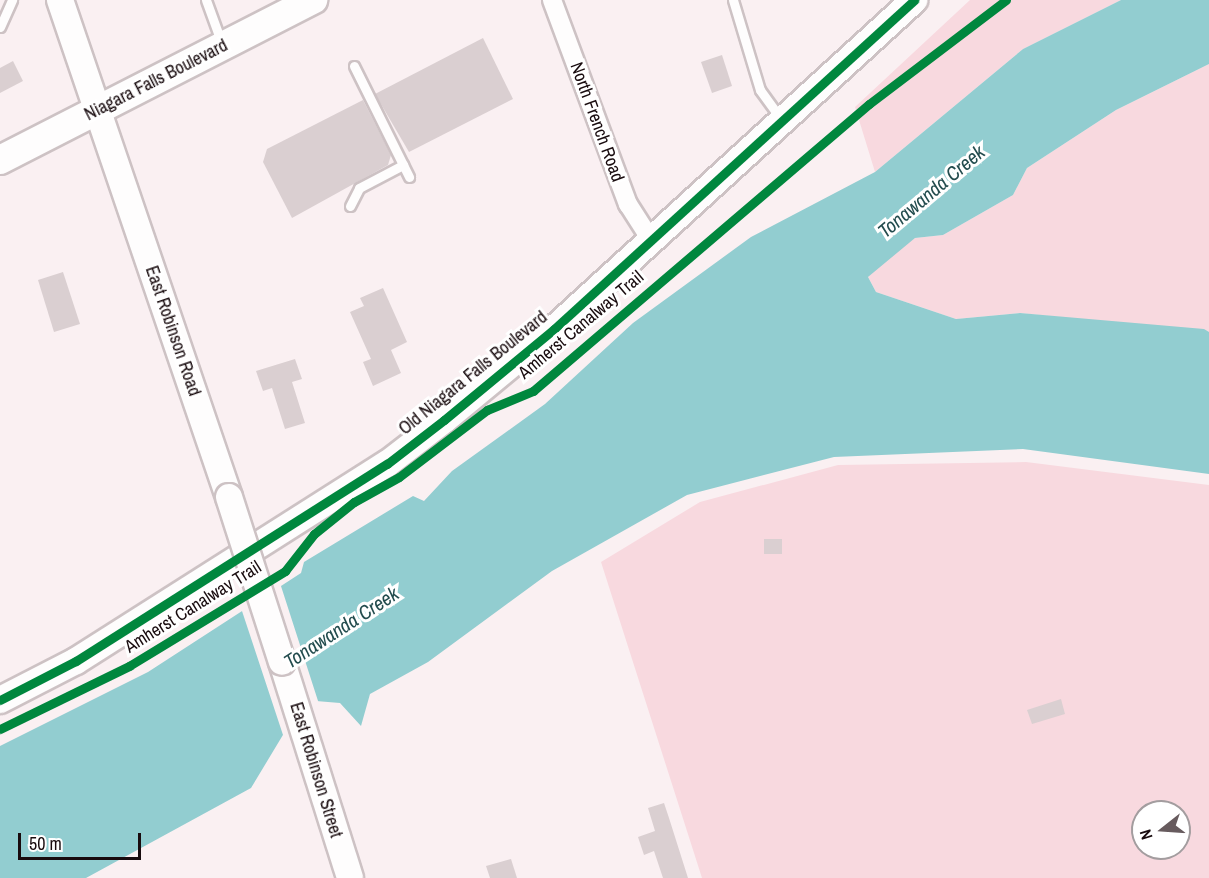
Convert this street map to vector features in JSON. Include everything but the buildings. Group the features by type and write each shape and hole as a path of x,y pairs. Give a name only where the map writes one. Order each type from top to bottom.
{"main road":[{"name":"Niagara Falls Boulevard","path":"0,160 313,0"}],"street":[{"name":"East Robinson Road","path":"60,0 229,497 282,662"},
{"name":"North French Road","path":"552,0 628,204 651,240"},
{"name":"Old Niagara Falls Boulevard","path":"0,700 76,661 387,464 500,376 914,0"},
{"name":"East Robinson Street","path":"282,662 350,878"}],"lane":[{"path":"0,27 10,0"},
{"path":"206,0 222,46"},
{"path":"733,0 760,90 783,121"},
{"path":"354,66 409,177"},
{"path":"351,206 359,188 403,165"}],"shaded area":[{"path":"970,0 1121,0 1023,49 875,172 855,107"},
{"path":"1209,64 1209,332 1020,313 956,319 876,292 868,277 889,255 915,238 943,235 1013,195 1027,168 1116,110"},
{"path":"1026,462 1209,485 1209,878 702,878 601,562 700,502 838,465"}],"water":[{"name":"Tonawanda Creek","path":"1121,0 1209,0 1209,64 1116,110 1027,168 1013,195 943,235 915,238 868,277 876,292 956,319 1020,313 1204,329 1209,332 1209,474 1023,449 834,457 687,495 552,571 428,662 370,694 361,726 340,703 304,700 251,788 86,878 0,878 0,746 148,672 301,573 304,562 413,496 424,501 452,471 545,404 633,323 751,237 875,172 1023,49"}],"pier":[{"path":"280,583 319,704 306,703 284,738 241,608"}],"cycle path":[{"name":"Amherst Canalway Trail","path":"0,700 76,661 387,464 554,329 914,0"},
{"name":"Amherst Canalway Trail","path":"0,729 129,666 285,571 314,534 354,502 399,477 487,410 533,391 869,104 1006,0"}]}
